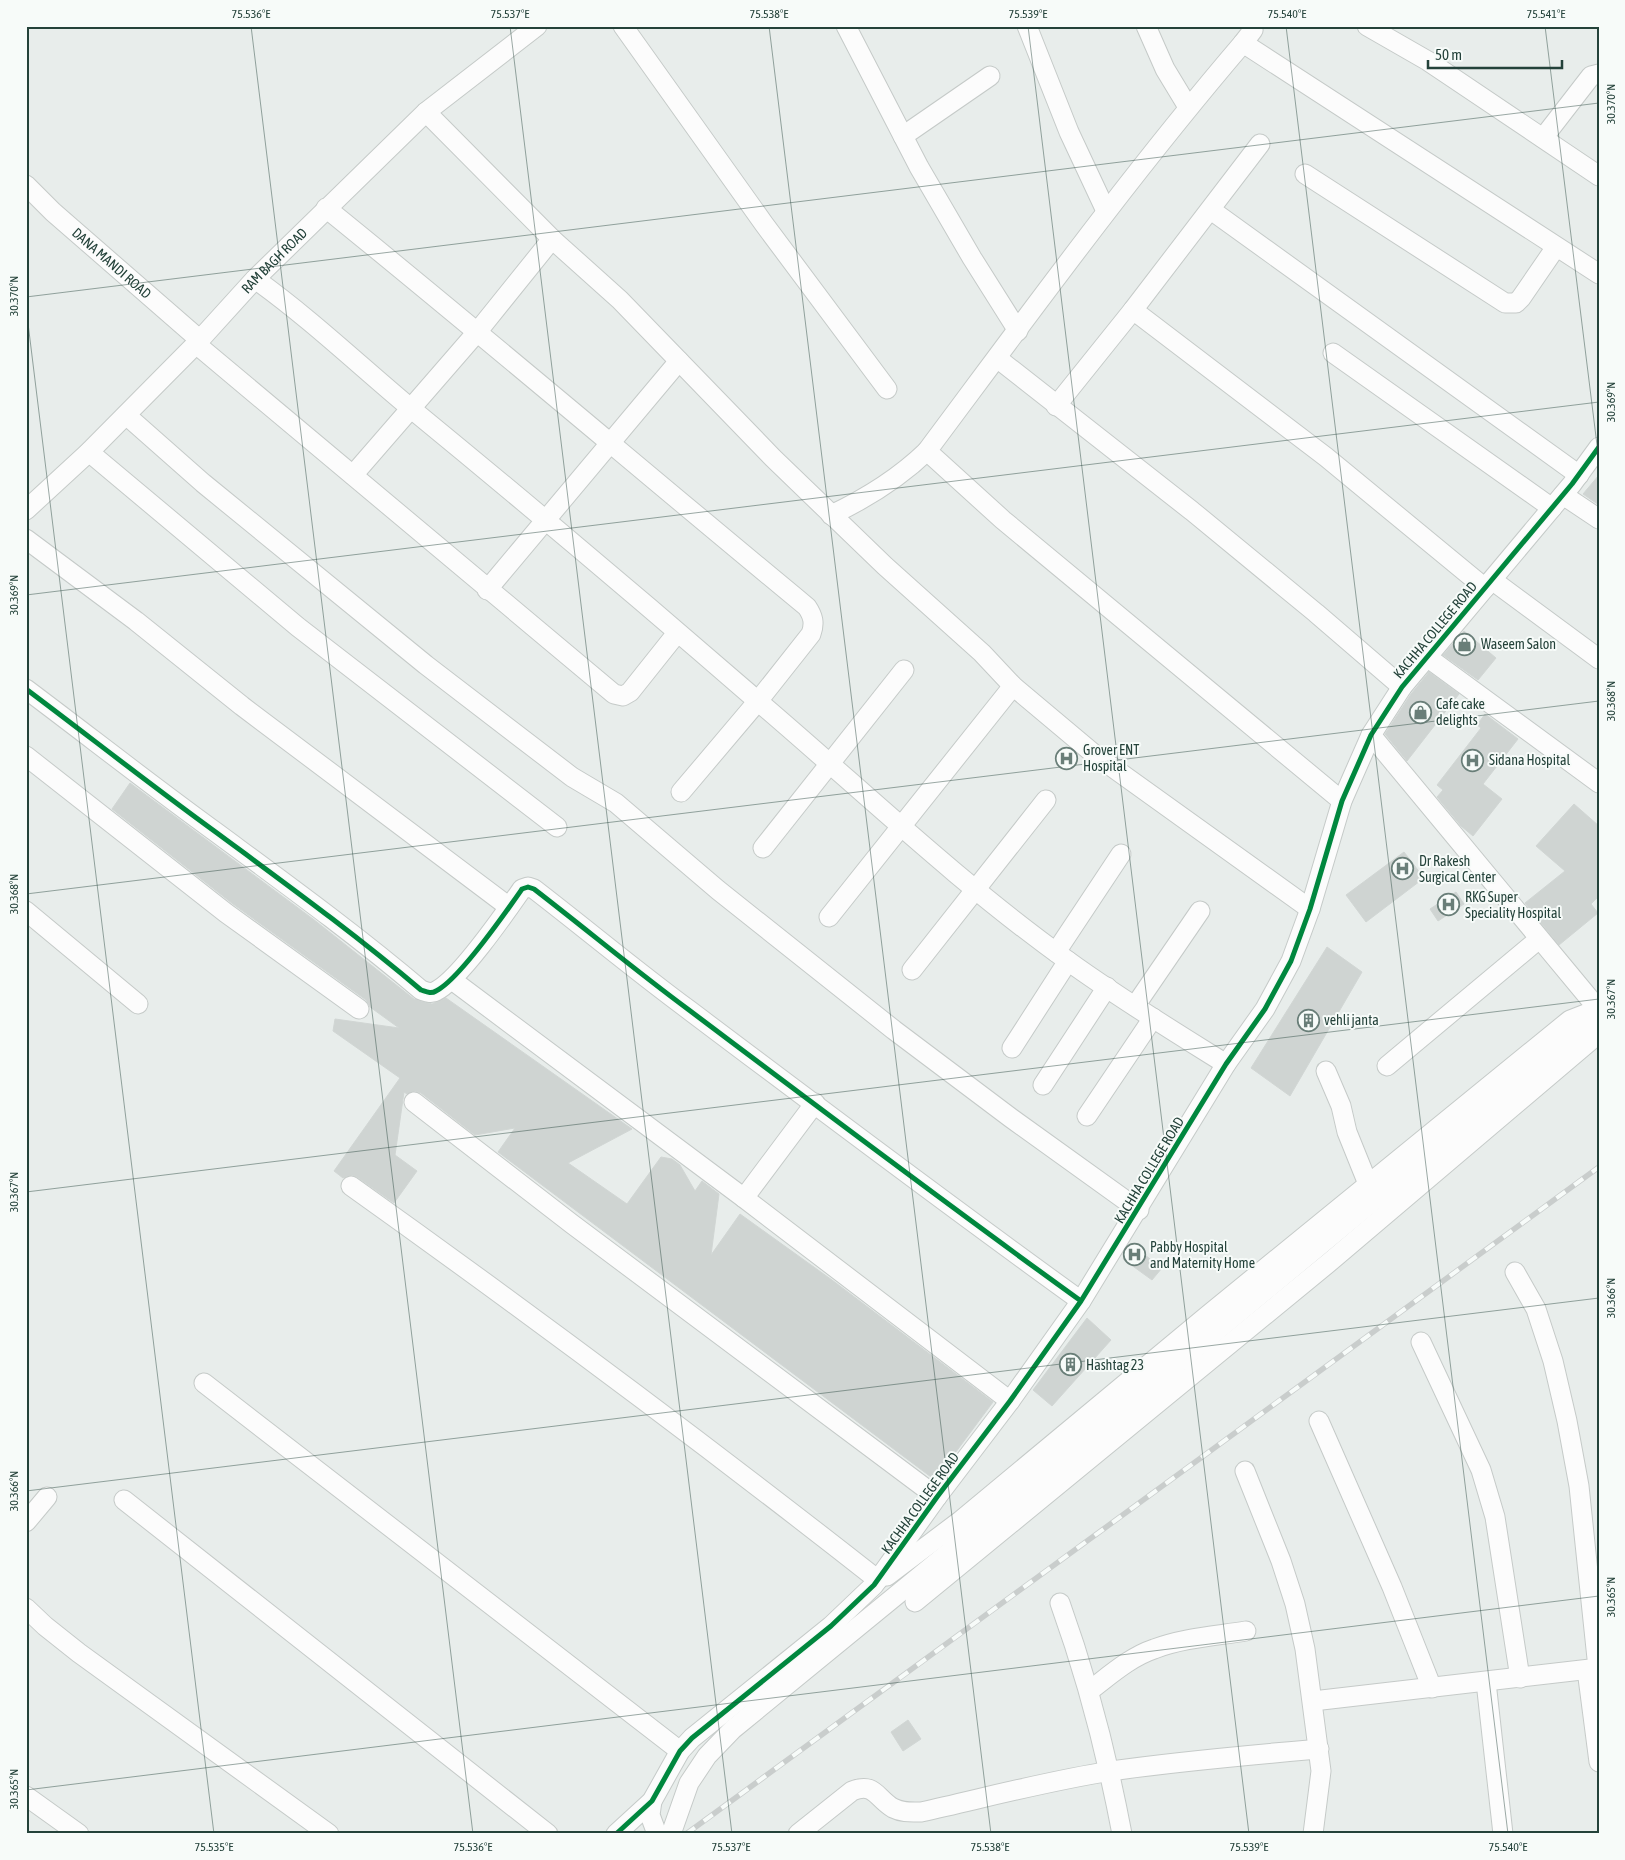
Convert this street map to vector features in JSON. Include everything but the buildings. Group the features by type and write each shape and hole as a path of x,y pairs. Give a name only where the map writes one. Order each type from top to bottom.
{"street":[{"name":"RAM BAGH ROAD","path":"26,510 90,452 198,342 254,279 426,112 537,26"},
{"path":"623,26 764,224 887,389"},
{"path":"846,26 903,136 972,258 1018,331"},
{"path":"1027,26 1070,132 1106,211"},
{"path":"1146,26 1165,69 1188,107"},
{"path":"1367,26 1428,61 1599,176"},
{"path":"831,514 886,486 910,468 927,451 1106,211 1251,31 1556,247 1599,274"},
{"path":"1543,138 1591,76 1599,74"},
{"path":"903,136 990,76"},
{"path":"426,112 552,239 620,300 831,514 982,653 1013,686 1094,754 1310,909"},
{"path":"1056,406 1211,210 1260,144"},
{"path":"1305,174 1504,304 1516,303 1521,298 1556,247"},
{"name":"DANA MANDI ROAD","path":"26,186 198,342 487,590 614,694 623,696 630,692 677,633"},
{"path":"326,208 478,331 807,607 812,616 814,626 811,634 758,701 681,792"},
{"path":"1211,210 1579,475"},
{"path":"353,475 478,331 552,239"},
{"path":"254,279 286,301 410,408 546,520 758,701 901,828 977,890 1062,956 1153,1018 1226,1064"},
{"path":"1133,310 1326,457 1488,584 1599,659"},
{"path":"1333,353 1558,502 1599,519"},
{"path":"997,358 1192,511 1402,687"},
{"path":"487,590 679,361"},
{"path":"126,414 203,483 434,671 572,777 616,803 718,890 894,1030 1011,1118 1139,1210"},
{"name":"KACHHA COLLEGE ROAD","path":"616,1834 652,1801 680,1751 703,1727 831,1626 876,1583 937,1496 1010,1401 1082,1301 1226,1064 1265,1009 1291,961 1310,909 1342,800 1371,735 1402,687 1558,502 1599,447"},
{"path":"927,451 1010,526 1342,800"},
{"path":"90,452 305,632 557,827"},
{"path":"26,539 136,621 250,712 509,907"},
{"path":"1427,657 1599,782"},
{"path":"762,848 904,670"},
{"path":"829,917 1013,686"},
{"path":"26,689 195,817 359,937 421,990 434,992 452,980 522,889 528,887 534,889 688,1009 815,1103 884,1158 1082,1301"},
{"path":"915,1602 1332,1260 1590,1041 1595,1020 1539,939 1371,735"},
{"path":"26,756 226,913 359,1009"},
{"path":"912,970 977,890 1046,800"},
{"path":"1012,1048 1121,854"},
{"path":"26,911 138,1004"},
{"path":"1135,1006 1200,911"},
{"path":"1387,1066 1539,939"},
{"path":"452,980 744,1198 1010,1401"},
{"path":"1043,1085 1107,987"},
{"path":"351,1186 518,1306 755,1484 876,1583 960,1521 1570,1020 1588,1012 1595,1020"},
{"path":"1087,1116 1153,1018"},
{"path":"671,1834 689,1783 707,1756 733,1729 1595,1020"},
{"path":"1326,1071 1341,1106 1347,1132 1368,1184"},
{"path":"414,1102 572,1224 937,1496"},
{"path":"744,1198 815,1103"},
{"path":"1515,1272 1539,1318 1553,1361 1579,1486 1595,1669 1599,1762"},
{"path":"1421,1342 1481,1470 1495,1517 1520,1678"},
{"path":"204,1382 680,1751"},
{"path":"1319,1421 1388,1579 1432,1688"},
{"path":"1245,1471 1281,1562 1295,1604 1313,1701 1319,1749 1320,1789 1315,1806 1313,1834"},
{"path":"26,1522 47,1497"},
{"path":"124,1500 548,1834"},
{"path":"1060,1603 1088,1691 1110,1772 1122,1834"},
{"path":"26,1608 44,1626 79,1654 329,1834"},
{"path":"1088,1691 1130,1661 1153,1649 1179,1641 1246,1631"},
{"path":"1313,1701 1595,1669"},
{"path":"1486,1682 1503,1834"},
{"path":"798,1834 852,1792 860,1788 867,1788 892,1807 904,1812 921,1812 1058,1781 1110,1772 1166,1764 1319,1749"},
{"path":"26,1796 79,1834"},
{"path":"652,1801 650,1815 656,1834"}],"railway":[{"path":"686,1834 1599,1167"}],"cycle path":[{"path":"616,1834 652,1801 680,1751 692,1738 831,1626 874,1585 937,1497 1010,1401 1081,1301 1226,1064 1265,1009 1291,961 1310,909 1342,801 1371,735 1402,687 1572,484 1599,447"},
{"path":"26,689 320,910 421,990 432,992 446,984 482,944 522,889 528,887 534,889 669,995 933,1193 1081,1301"}],"place":[{"name":"Waseem Salon","path":"1465,644"},
{"name":"Cafe cake delights","path":"1420,712"},
{"name":"Grover ENT Hospital","path":"1067,758"},
{"name":"Sidana Hospital","path":"1473,760"},
{"name":"Dr Rakesh Surgical Center","path":"1403,869"},
{"name":"RKG Super Speciality Hospital","path":"1449,905"},
{"name":"vehli janta","path":"1308,1020"},
{"name":"Pabby Hospital and Maternity Home","path":"1134,1255"},
{"name":"Hashtag 23","path":"1070,1365"}]}
